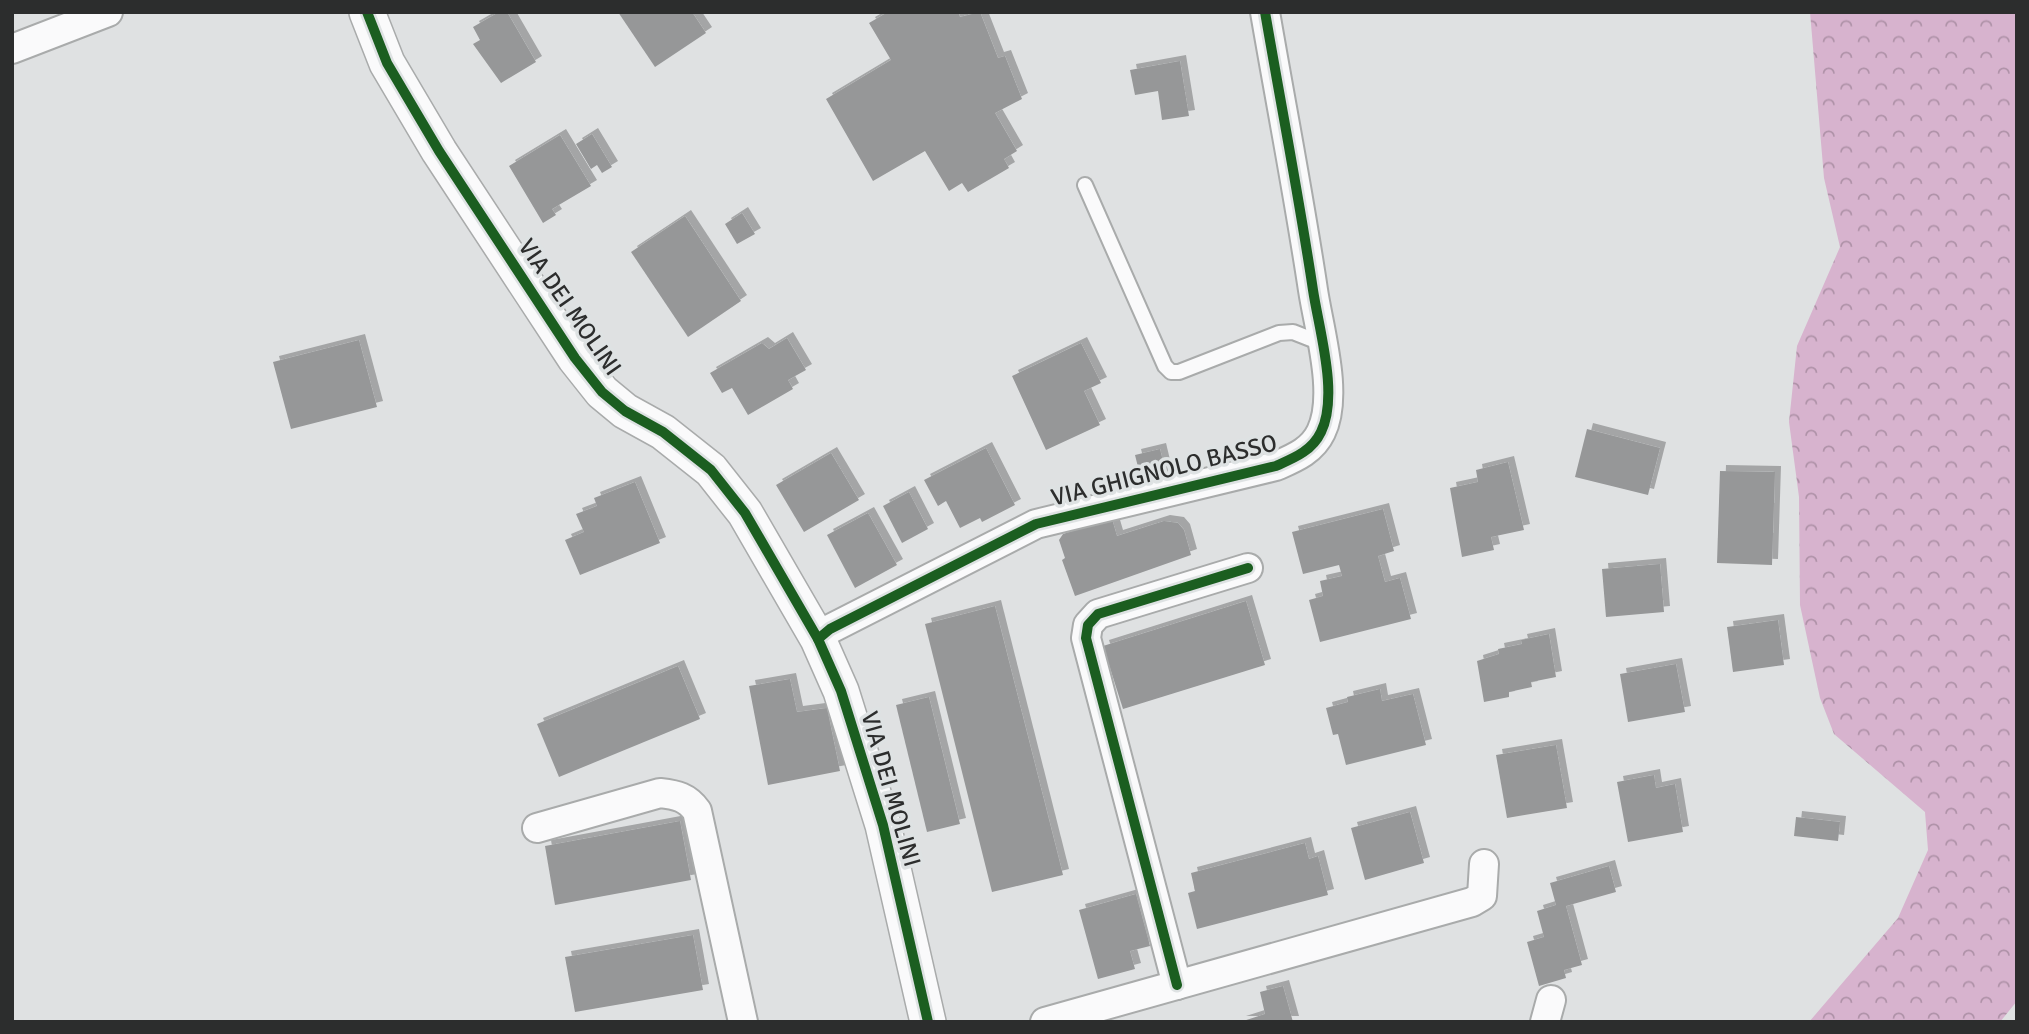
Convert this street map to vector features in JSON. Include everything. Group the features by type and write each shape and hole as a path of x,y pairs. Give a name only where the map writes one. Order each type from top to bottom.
{"street":[{"path":"12,49 108,12"},
{"name":"VIA DEI MOLINI","path":"368,12 387,63 433,140 575,358 602,392 625,411 663,432 711,470 746,513 818,639 841,691 883,825 928,1022"},
{"name":"VIA GHIGNOLO BASSO","path":"818,639 830,629 1035,524 1276,466 1305,453 1321,433 1328,408 1321,343 1294,166 1265,12"},
{"path":"1177,985 1086,638 1088,625 1098,614 1248,568"},
{"path":"537,828 660,793 676,794 689,801 697,811 743,1022"},
{"path":"1045,1022 1472,902 1482,896 1483,864"}],"lane":[{"path":"1085,185 1165,366 1171,372 1179,372 1279,333 1293,332 1321,343"}],"green space":[{"path":"1810,12 2017,12 2017,1001 2000,1022 1809,1022 1898,918 1928,850 1925,812 1834,734 1820,698 1800,605 1799,497 1789,422 1797,346 1840,247 1824,178"}],"building":[{"path":"499,12 507,12 536,62 501,83 473,44 480,40 473,27"},
{"path":"618,12 692,12 706,33 655,67"},
{"path":"888,12 958,12 960,17 980,12 998,58 1005,56 1022,99 995,113 1017,151 1004,159 1009,168 968,192 962,183 949,191 925,151 873,181 826,99 891,60 869,23"},
{"path":"1180,61 1189,116 1162,120 1158,91 1135,95 1130,70"},
{"path":"592,134 612,167 602,173 597,165 591,169 576,144"},
{"path":"560,135 591,186 552,209 556,215 543,223 509,166"},
{"path":"742,213 755,234 737,244 725,224"},
{"path":"685,216 741,301 688,337 631,252"},
{"path":"787,338 806,370 788,380 793,389 748,415 732,388 722,393 710,373 762,343 769,349"},
{"path":"359,340 377,407 291,429 273,362"},
{"path":"1081,343 1101,383 1084,391 1100,425 1046,450 1012,376"},
{"path":"1587,429 1660,448 1648,495 1575,477"},
{"path":"986,448 1015,505 982,522 980,518 960,528 946,501 938,506 924,480"},
{"path":"1160,449 1167,478 1142,483 1135,455"},
{"path":"831,453 859,500 804,532 776,485"},
{"path":"1508,462 1524,530 1491,537 1494,550 1462,557 1450,488 1478,482 1476,470"},
{"path":"1720,471 1775,472 1772,565 1717,563"},
{"path":"635,482 660,543 580,575 565,540 584,532 576,514 597,506 594,498"},
{"path":"909,492 928,529 902,543 883,506"},
{"path":"1383,509 1394,551 1378,556 1385,582 1400,578 1411,619 1320,642 1309,600 1323,596 1320,581 1342,576 1339,565 1303,574 1292,532"},
{"path":"868,513 897,565 855,588 827,535"},
{"path":"1112,519 1117,536 1164,521 1178,523 1184,530 1191,555 1075,596 1062,560 1065,558 1059,540 1063,534"},
{"path":"1660,564 1664,612 1606,617 1602,569"},
{"path":"1246,601 1265,665 1123,709 1103,646"},
{"path":"995,606 1063,875 992,892 925,624"},
{"path":"1778,620 1784,665 1733,672 1727,627"},
{"path":"1549,634 1556,677 1531,682 1532,687 1509,692 1509,697 1484,702 1477,661 1499,654 1498,649 1522,644 1521,640"},
{"path":"1676,664 1685,712 1628,722 1620,674"},
{"path":"678,666 700,719 559,777 537,724"},
{"path":"790,679 797,712 827,708 840,771 768,785 749,686"},
{"path":"1380,689 1382,701 1413,694 1426,745 1346,765 1338,734 1333,735 1326,708 1348,702 1347,697"},
{"path":"929,697 960,824 927,832 896,705"},
{"path":"1556,745 1567,808 1507,818 1496,755"},
{"path":"1654,775 1656,788 1675,784 1683,832 1628,842 1617,782"},
{"path":"1410,812 1424,863 1365,880 1351,828"},
{"path":"1796,817 1840,822 1838,841 1794,836"},
{"path":"680,821 691,880 555,905 545,846"},
{"path":"1305,843 1309,859 1318,856 1328,895 1197,929 1188,893 1195,891 1191,873"},
{"path":"1609,866 1616,892 1566,906 1582,965 1564,970 1566,978 1539,986 1527,942 1544,937 1537,911 1556,905 1550,883"},
{"path":"1136,894 1150,946 1130,951 1135,969 1098,979 1079,910"},
{"path":"693,935 703,990 575,1012 565,957"},
{"path":"1283,986 1293,1022 1240,1022 1265,1014 1260,992"}],"cycle path":[{"path":"367,12 387,63 439,151 575,358 602,392 625,411 663,432 711,470 745,513 818,639 841,691 883,825 928,1022"},
{"path":"818,639 830,629 1036,524 1276,466 1302,453 1317,439 1326,417 1328,400 1326,362 1265,12"},
{"path":"1177,985 1086,638 1088,625 1098,614 1248,568"}]}
